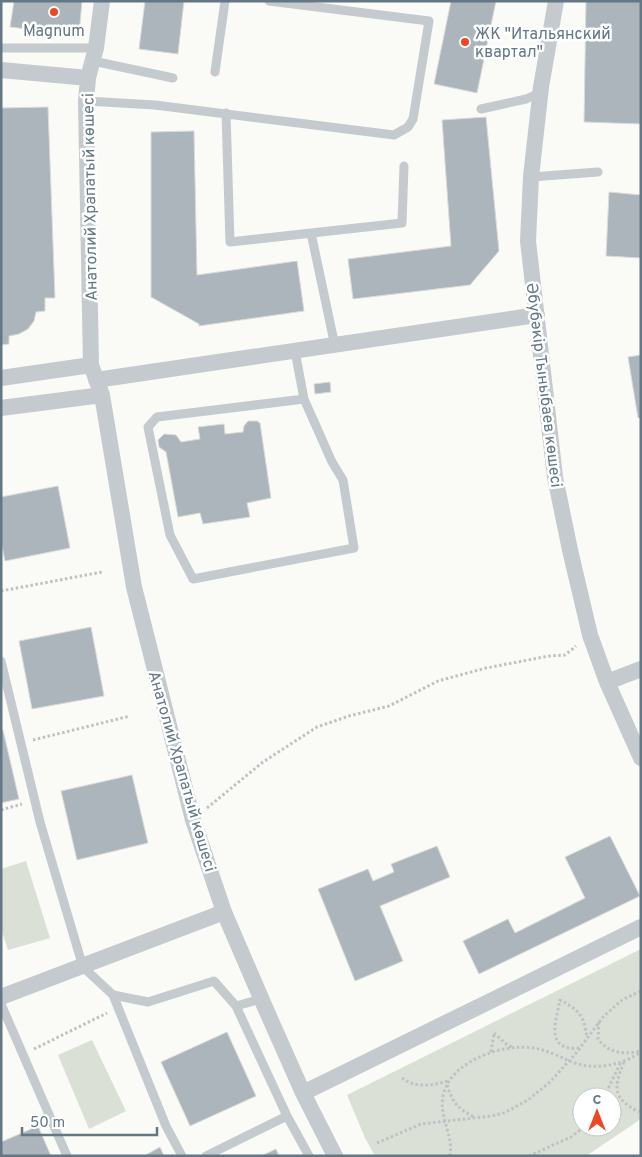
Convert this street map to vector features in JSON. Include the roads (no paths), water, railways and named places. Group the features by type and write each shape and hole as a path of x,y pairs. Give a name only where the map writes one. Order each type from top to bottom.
{"street":[{"name":"Анатолий Храпатый көшесі","path":"102,1 95,55 88,78 86,101 96,380 134,587 193,820 224,912 261,999 335,1156"},
{"name":"Әбубәкір Тыныбаев көшесі","path":"556,1 541,87 531,177 528,241 555,478 570,550 590,635 607,682 641,758"},
{"path":"1,70 88,78"},
{"path":"1,408 96,380 537,315"},
{"path":"1,378 96,380"},
{"path":"607,682 641,669"},
{"path":"1,997 224,912"},
{"path":"304,1093 641,927"}],"lane":[{"path":"215,72 225,1"},
{"path":"86,101 155,105 394,135 408,127 413,119 429,21 269,1"},
{"path":"1,48 95,55 173,78"},
{"path":"481,109 526,99 535,95 541,87"},
{"path":"226,113 230,242 402,223 404,166"},
{"path":"531,177 598,172"},
{"path":"311,233 336,346"},
{"path":"295,351 304,399 332,462 343,480 354,548 193,579 170,535 148,427 157,417 304,399"},
{"path":"1,661 35,801 83,966 114,995 166,1126 182,1156"},
{"path":"114,995 148,1002 214,981 236,1006 287,1116 309,1156"},
{"path":"236,1006 261,999"},
{"path":"1,1004 67,1156"},
{"path":"206,1156 287,1116"}],"place":[{"name":"Magnum","path":"54,12"},
{"name":"ЖК \"Итальянский квартал\"","path":"465,42"}]}
